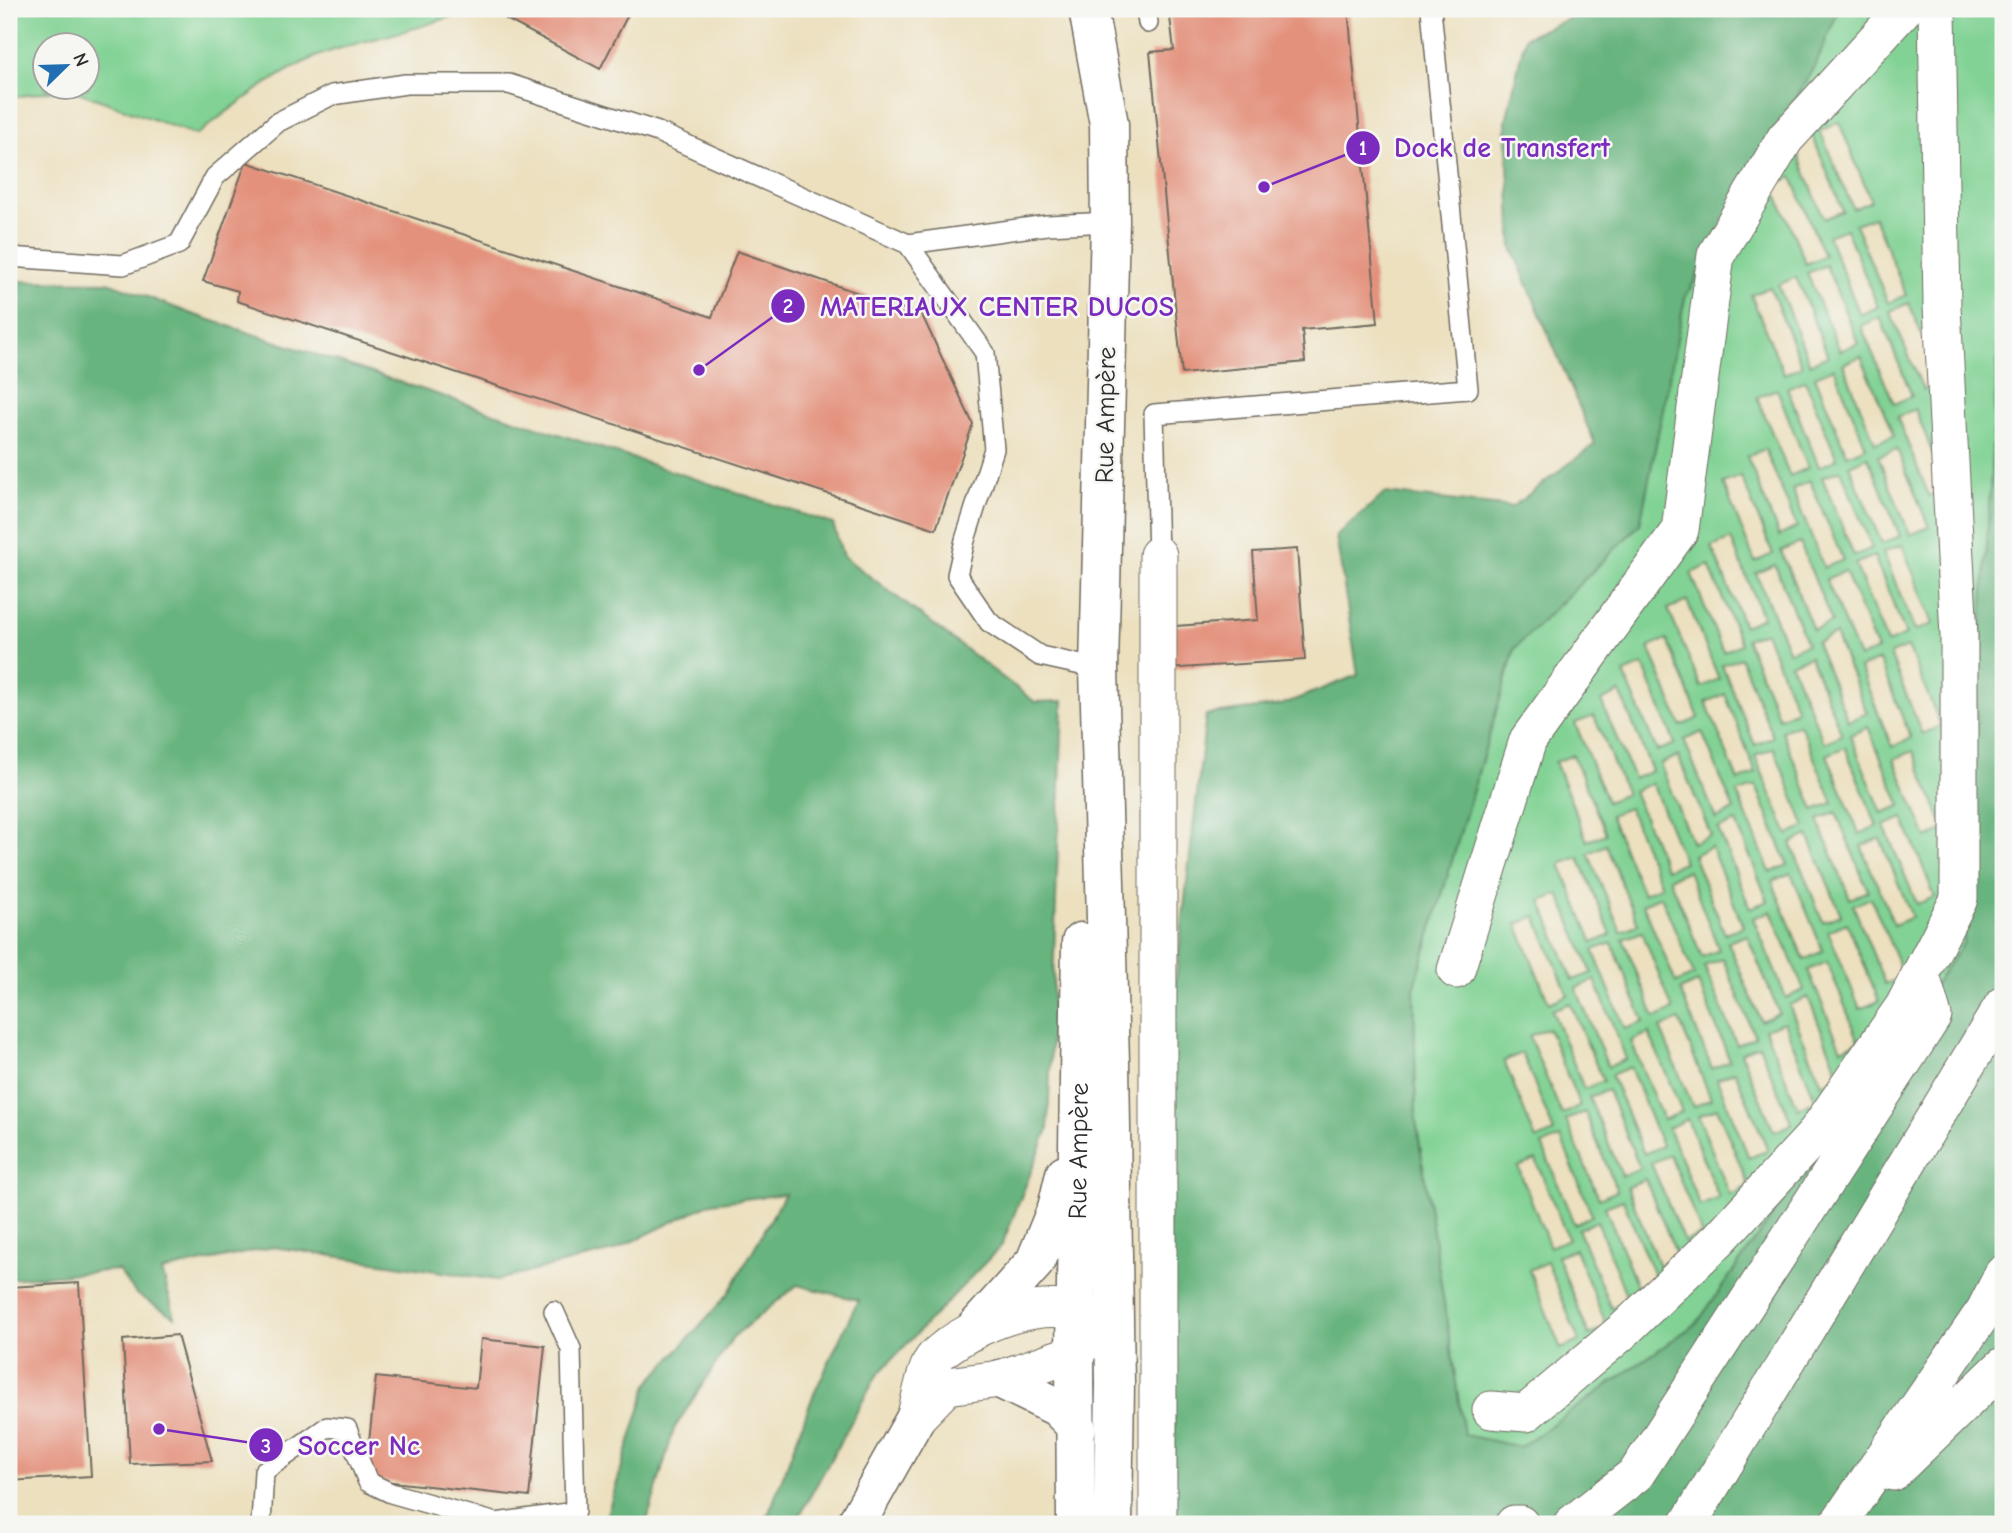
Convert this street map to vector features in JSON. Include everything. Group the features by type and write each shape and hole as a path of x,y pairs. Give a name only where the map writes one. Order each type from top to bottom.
{"main road":[{"name":"Rue Ampère","path":"1088,9 1109,124 1110,222 1099,669 1114,1260 1113,1524"},
{"name":"Rue Ampère","path":"1076,1524 1077,1427 1083,1332 1079,1121 1083,853 1100,781"},
{"path":"974,1330 1035,1262 1057,1208 1079,1121"},
{"path":"1000,1379 1057,1407 1077,1427"},
{"path":"856,1524 915,1419"}],"street":[{"path":"1456,970 1528,740 1680,530 1716,255 1785,139 1904,9"},
{"path":"1491,1410 1526,1413 1623,1331 1719,1239 1814,1137 1904,1006 1959,899 1959,636 1942,306 1937,9"},
{"path":"1158,555 1158,1524"},
{"path":"1572,1524 1636,1474 1933,1016 1921,975"},
{"path":"1688,1524 2003,1005"},
{"path":"1099,1524 1083,1332 1114,1260"},
{"path":"1838,1524 1985,1310 2003,1274"},
{"path":"915,1419 932,1359 974,1330 1018,1311 1057,1308 1083,1332"},
{"path":"915,1419 947,1385 1000,1379 1083,1332"},
{"path":"1838,1524 2003,1366"},
{"path":"1514,1524 1520,1524"}],"lane":[{"path":"1158,555 1154,414 1468,389 1431,9"},
{"path":"9,257 123,265 179,244 215,177 278,122 332,95 406,84 509,84 658,132 908,244 985,354 994,449 965,540 957,575 989,622 1009,636 1040,656 1099,669"},
{"path":"908,244 1047,225 1110,222"},
{"path":"261,1524 264,1471 327,1427 347,1429 368,1482 391,1493 496,1523 575,1512 572,1349 554,1311"}],"green space":[{"path":"9,9 468,9 435,22 315,57 262,87 196,135 102,101 102,32 32,32 32,94 9,98"},
{"path":"1592,9 1839,9 1817,61 1685,298 1640,524 1515,648 1414,989 1416,1120 1464,1435 1520,1447 1697,1323 1963,944 2003,272 2003,1524 1176,1524 1164,1084 1206,715 1281,705 1358,675 1336,536 1385,493 1512,507 1595,444 1512,248 1506,121 1525,37"},
{"path":"1839,9 2003,9 2003,272 1963,944 1697,1323 1520,1447 1464,1436 1416,1120 1414,989 1515,648 1640,524 1685,298 1817,61","holes":["1839,122 1871,201 1853,209 1820,131","1811,132 1843,211 1824,219 1792,140","1792,177 1824,256 1806,264 1773,185","1874,217 1906,295 1888,303 1855,224","1846,229 1878,307 1860,315 1828,236","1826,265 1858,343 1840,351 1807,273","1796,277 1828,356 1810,364 1778,285","1770,287 1802,366 1784,374 1751,295","1909,303 1941,382 1923,390 1890,311","1880,317 1912,396 1894,404 1861,326","1861,356 1894,436 1875,443 1843,364","1834,368 1866,447 1847,455 1815,376","1805,380 1837,459 1819,467 1787,388","1777,389 1808,468 1790,476 1757,397","1915,409 1947,488 1929,496 1897,417","1765,449 1797,527 1779,536 1747,456","1897,449 1929,527 1910,535 1878,456","1868,457 1900,536 1882,544 1849,465","1841,470 1872,548 1854,556 1822,477","1741,476 1773,554 1755,562 1723,483","1810,481 1843,560 1824,568 1792,489","1731,539 1763,618 1744,626 1712,547","1800,543 1832,622 1813,630 1781,551","1902,545 1933,624 1915,631 1883,552","1874,556 1906,635 1887,643 1855,564","1709,565 1741,644 1723,652 1691,573","1775,565 1807,644 1789,652 1756,573","1845,571 1877,650 1859,658 1826,579","1687,601 1719,679 1701,687 1668,609","1765,632 1797,710 1779,718 1746,639","1835,634 1867,713 1848,721 1816,642","1667,639 1699,718 1681,726 1649,647","1908,647 1941,726 1922,734 1890,654","1810,656 1842,735 1824,743 1791,664","1741,658 1773,737 1755,745 1722,665","1879,660 1911,738 1892,747 1860,668","1643,665 1675,744 1657,751 1624,673","1620,692 1652,771 1634,779 1601,701","1725,694 1756,773 1738,781 1706,702","1594,716 1626,794 1607,802 1575,723","1800,724 1833,803 1814,810 1782,731","1868,727 1901,806 1882,813 1850,735","1702,732 1734,810 1716,819 1684,740","1845,747 1877,826 1859,834 1827,755","1774,748 1805,827 1788,835 1755,756","1913,751 1945,830 1927,838 1894,759","1573,755 1606,834 1587,841 1555,762","1678,756 1711,835 1692,843 1660,764","1652,783 1684,862 1666,869 1633,791","1756,786 1788,865 1770,872 1737,793","1629,808 1661,886 1643,894 1610,815","1836,812 1868,891 1850,899 1818,820","1903,818 1935,897 1917,904 1884,826","1736,822 1768,901 1750,908 1718,829","1808,835 1841,915 1823,922 1791,843","1880,838 1912,917 1894,925 1861,846","1606,845 1638,924 1621,932 1588,853","1711,847 1743,926 1725,934 1693,855","1579,857 1611,935 1593,943 1560,864","1688,871 1719,950 1702,957 1669,878","1791,873 1823,951 1804,960 1772,881","1559,894 1592,973 1573,980 1541,901","1661,896 1694,975 1676,983 1643,904","1871,898 1904,977 1885,984 1853,905","1771,911 1804,990 1786,998 1753,918","1536,916 1568,995 1549,1003 1517,924","1847,923 1879,1001 1860,1009 1828,931","1642,932 1673,1010 1655,1018 1623,939","1747,935 1779,1013 1761,1021 1728,942","1612,943 1644,1022 1625,1029 1593,950","1723,959 1755,1037 1737,1045 1704,966","1827,962 1859,1041 1841,1049 1808,970","1595,980 1626,1059 1608,1067 1576,988","1698,982 1730,1061 1712,1069 1680,990","1808,997 1840,1076 1822,1084 1789,1005","1570,1003 1603,1081 1584,1089 1552,1010","1679,1020 1711,1099 1693,1107 1660,1028","1784,1022 1816,1101 1798,1108 1765,1029","1548,1028 1580,1106 1562,1115 1529,1036","1649,1033 1682,1112 1663,1120 1631,1041","1759,1045 1792,1124 1774,1132 1741,1053","1522,1053 1554,1132 1536,1140 1504,1061","1630,1067 1662,1146 1644,1154 1611,1075","1735,1071 1768,1150 1749,1158 1717,1079","1608,1090 1640,1168 1622,1176 1589,1097","1717,1108 1749,1186 1730,1195 1698,1116","1585,1112 1617,1191 1599,1199 1566,1120","1687,1119 1719,1198 1700,1206 1668,1128","1561,1138 1592,1216 1574,1224 1542,1145","1670,1155 1702,1234 1684,1242 1651,1163","1536,1160 1568,1239 1550,1247 1518,1167","1645,1179 1678,1258 1659,1266 1627,1187","1623,1200 1655,1278 1637,1286 1605,1207","1597,1221 1628,1300 1611,1308 1578,1229","1575,1249 1607,1327 1589,1335 1557,1256","1547,1262 1579,1341 1561,1349 1529,1270"]},
{"path":"9,281 108,282 192,314 833,524 843,556 1035,702 1063,701 1048,1129 1002,1245 877,1375 795,1524 765,1524 813,1396 858,1300 797,1285 733,1337 674,1429 646,1524 604,1524 648,1384 728,1294 785,1194 711,1203 613,1251 497,1280 273,1247 162,1271 175,1317 136,1294 118,1270 9,1279"}],"building":[{"path":"511,9 631,9 600,69 506,19"},
{"path":"1169,9 1348,9 1378,323 1302,330 1305,362 1182,374 1150,52 1174,50"},
{"path":"246,162 712,317 737,251 922,315 973,424 936,529 237,301 238,291 203,281"},
{"path":"1297,549 1305,660 1165,669 1162,627 1258,620 1253,552"},
{"path":"79,1283 91,1476 9,1481 9,1287"},
{"path":"177,1335 212,1461 130,1464 123,1340"},
{"path":"481,1339 545,1346 529,1497 365,1479 376,1377 476,1388"}],"place":[{"name":"Dock de Transfert","path":"1264,187"},
{"name":"MATERIAUX CENTER DUCOS","path":"699,370"},
{"name":"Soccer Nc","path":"159,1429"}]}
